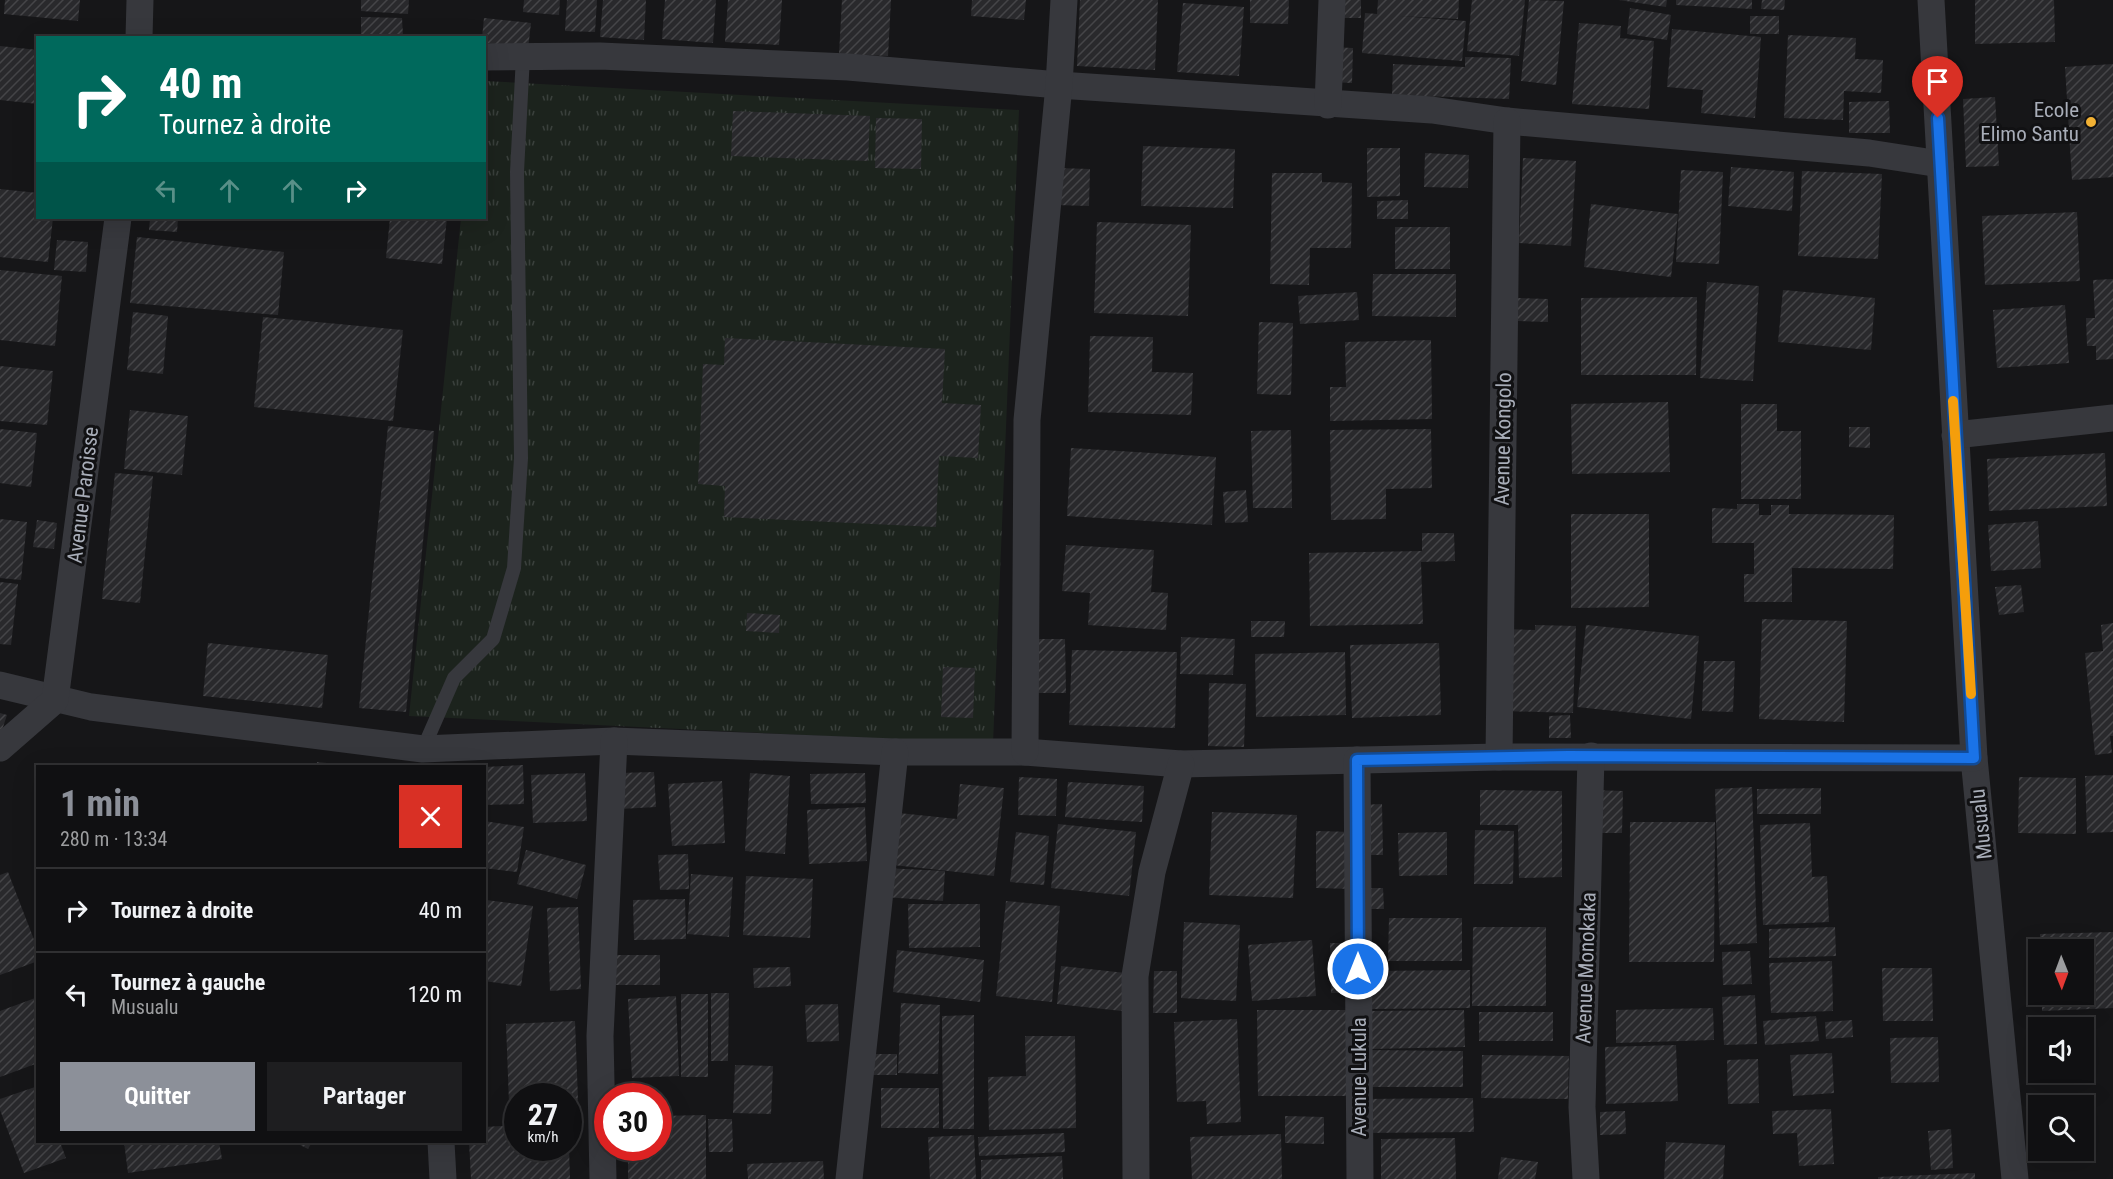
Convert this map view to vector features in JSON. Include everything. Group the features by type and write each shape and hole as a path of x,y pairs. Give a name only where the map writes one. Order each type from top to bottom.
{"street":[{"path":"139,36 140,0"},
{"path":"1025,752 1027,420 1059,85 1064,0"},
{"path":"1328,105 1332,0"},
{"name":"Musualu","path":"1931,0 1974,758 2015,1179"},
{"path":"486,57 600,56 848,67 1328,105 1432,110 1507,121 1869,153 1940,164"},
{"name":"Avenue Kongolo","path":"1498,757 1507,121"},
{"name":"Avenue Paroisse","path":"55,700 118,219"},
{"path":"1955,435 2113,418"},
{"path":"0,685 91,707 423,758 614,741 895,752 1025,752 1181,764 1592,756 1974,758"},
{"path":"0,748 55,700"},
{"path":"603,1179 600,1036 614,741"},
{"path":"849,1179 895,752"},
{"name":"Avenue Monokaka","path":"1586,1179 1582,1107 1592,756"},
{"name":"Avenue Lukula","path":"1357,760 1360,1179"},
{"path":"1136,1179 1135,976 1152,872 1181,764"},
{"path":"441,1143 443,1179"}],"lane":[{"path":"423,758 454,678 493,639 514,568 521,458 517,172 524,56"}],"green space":[{"path":"486,81 1019,110 993,744 409,716 461,219 486,219"}],"building":[{"path":"5,0 80,0 78,21 4,14"},
{"path":"361,0 409,0 408,14 361,11"},
{"path":"524,0 560,0 559,15 523,12"},
{"path":"567,0 597,0 595,32 565,31"},
{"path":"603,0 646,0 644,40 600,37"},
{"path":"665,0 716,0 713,43 662,39"},
{"path":"728,0 782,0 779,45 725,42"},
{"path":"842,0 891,0 888,56 839,54"},
{"path":"972,0 1026,0 1024,20 971,16"},
{"path":"1080,0 1158,0 1155,70 1077,66"},
{"path":"1250,0 1289,0 1288,24 1250,23"},
{"path":"1330,0 1361,0 1361,18 1330,18"},
{"path":"1378,0 1459,0 1458,19 1399,16 1466,21 1462,61 1362,53 1365,13 1377,14"},
{"path":"1472,0 1525,0 1519,56 1467,51"},
{"path":"1529,0 1564,1 1556,85 1521,81"},
{"path":"1619,0 1667,0 1666,7"},
{"path":"1676,0 1752,0 1752,9 1676,5"},
{"path":"1762,0 1785,0 1784,10 1761,9"},
{"path":"1975,0 2054,0 2055,42 1975,44"},
{"path":"1183,3 1244,7 1239,76 1177,72"},
{"path":"1630,8 1671,15 1667,40 1627,34"},
{"path":"1750,16 1779,16 1779,34 1750,34"},
{"path":"361,17 402,18 403,36 361,35"},
{"path":"484,18 531,23 528,49 486,43 486,36 482,36"},
{"path":"1579,23 1621,26 1620,38 1654,41 1649,109 1572,104"},
{"path":"1672,29 1761,37 1755,118 1701,113 1703,90 1667,87"},
{"path":"1788,35 1856,38 1855,59 1883,60 1881,93 1844,91 1843,120 1784,118"},
{"path":"0,46 36,50 36,104 0,100"},
{"path":"1332,47 1353,48 1352,83 1331,82"},
{"path":"1465,57 1511,58 1509,99 1392,95 1393,64 1465,67"},
{"name":"Ecole Elimo Santu","path":"2113,64 2113,177 2072,180 2065,67"},
{"path":"1995,97 1999,166 1966,167 1963,99"},
{"path":"1889,101 1890,133 1849,133 1849,102"},
{"path":"733,111 870,116 868,161 731,156"},
{"path":"876,118 922,119 921,169 875,168"},
{"path":"1143,146 1235,149 1233,208 1141,206"},
{"path":"1367,148 1400,148 1400,196 1367,197"},
{"path":"1425,153 1469,155 1468,188 1424,187"},
{"path":"1523,158 1576,161 1571,246 1519,243"},
{"path":"1731,167 1794,172 1792,211 1728,206"},
{"path":"1057,168 1090,169 1089,206 1056,205"},
{"path":"1681,170 1723,172 1719,264 1676,262"},
{"path":"1802,171 1882,174 1878,259 1798,256"},
{"path":"1272,173 1322,173 1322,182 1352,183 1351,248 1310,248 1309,285 1270,284"},
{"path":"0,189 36,193 36,219 53,219 48,262 0,257"},
{"path":"1408,200 1408,219 1377,219 1377,201"},
{"path":"1591,204 1678,214 1671,277 1584,267"},
{"path":"2077,212 2080,281 1985,285 1982,216"},
{"path":"150,219 178,219 177,232 149,230"},
{"path":"390,219 447,219 442,264 386,258"},
{"path":"1097,222 1191,225 1188,316 1094,313"},
{"path":"1395,227 1450,227 1450,269 1395,269"},
{"path":"137,237 284,252 278,315 130,303"},
{"path":"57,240 88,242 86,272 54,270"},
{"path":"0,270 62,276 55,346 0,340"},
{"path":"1373,274 1456,274 1456,317 1372,316"},
{"path":"2113,279 2113,359 2096,360 2096,346 2087,346 2086,318 2095,318 2093,280"},
{"path":"1707,282 1759,286 1753,381 1700,378"},
{"path":"1783,290 1875,298 1871,350 1778,342"},
{"path":"1357,292 1359,320 1300,324 1298,296"},
{"path":"1697,297 1696,375 1581,375 1581,298"},
{"path":"1518,298 1548,299 1548,322 1518,321"},
{"path":"2065,305 2069,363 1997,368 1993,310"},
{"path":"133,312 168,316 163,374 127,370"},
{"path":"263,317 403,330 393,421 254,407"},
{"path":"1259,322 1293,323 1291,395 1257,394"},
{"path":"1090,336 1153,337 1152,372 1193,373 1191,415 1088,412"},
{"path":"725,338 945,349 942,403 981,405 978,458 939,456 936,527 724,517 725,486 698,484 703,364 724,365"},
{"path":"1431,340 1432,419 1330,421 1330,387 1346,387 1345,342"},
{"path":"0,366 53,371 47,425 0,421"},
{"path":"1668,402 1670,472 1572,474 1571,404"},
{"path":"1741,404 1777,404 1777,431 1801,431 1801,499 1741,499"},
{"path":"130,410 188,416 182,475 124,469"},
{"path":"388,426 434,431 406,712 359,708"},
{"path":"1849,427 1870,427 1870,448 1849,447"},
{"path":"0,429 37,433 31,487 0,483"},
{"path":"1431,429 1432,488 1386,489 1386,519 1331,520 1330,430"},
{"path":"1291,430 1292,508 1253,508 1251,431"},
{"path":"1071,448 1216,457 1212,525 1067,516"},
{"path":"2105,453 2107,506 1989,511 1987,459"},
{"path":"115,473 153,476 140,603 102,599"},
{"path":"1246,490 1248,522 1225,523 1223,492"},
{"path":"1737,504 1759,504 1759,515 1771,515 1771,505 1789,505 1789,514 1894,515 1893,569 1792,568 1792,602 1744,602 1744,574 1754,574 1754,543 1712,543 1712,508 1737,509"},
{"path":"1571,514 1649,514 1649,607 1571,608"},
{"path":"0,519 27,522 21,580 0,578"},
{"path":"37,520 57,523 54,549 33,547"},
{"path":"2038,521 2041,568 1991,571 1988,525"},
{"path":"1422,533 1454,533 1455,561 1421,562 1423,624 1310,626 1309,553 1422,551"},
{"path":"1066,545 1154,550 1151,592 1168,593 1166,630 1088,625 1090,593 1062,591"},
{"path":"0,582 18,584 11,645 0,644"},
{"path":"2021,585 2024,612 1999,615 1995,587"},
{"path":"747,613 780,615 779,633 746,631"},
{"path":"1762,619 1847,621 1844,722 1759,719"},
{"path":"1251,621 1285,621 1284,637 1251,637"},
{"path":"2113,623 2113,736 2110,736 2112,753 2095,755 2085,653 2103,651 2101,625"},
{"path":"1535,625 1576,626 1573,713 1503,711 1505,629 1535,630"},
{"path":"1586,625 1699,636 1691,719 1577,707"},
{"path":"1181,637 1235,639 1233,675 1180,674"},
{"path":"1033,639 1065,639 1066,693 1034,693"},
{"path":"208,643 328,655 322,708 203,696"},
{"path":"1439,643 1441,715 1352,718 1350,645"},
{"path":"1072,650 1177,652 1175,728 1069,725"},
{"path":"1345,652 1346,715 1256,717 1255,654"},
{"path":"1704,661 1735,661 1733,712 1702,711"},
{"path":"943,667 975,668 973,718 941,717"},
{"path":"1209,683 1246,684 1244,747 1208,746"},
{"path":"0,713 7,715 0,736"},
{"path":"1570,715 1571,738 1549,738 1549,716"},
{"path":"317,762 345,765 317,765"},
{"path":"523,765 524,804 486,805 486,767"},
{"path":"654,772 656,807 620,809 618,773"},
{"path":"585,773 587,821 533,823 531,775"},
{"path":"750,773 790,776 785,854 745,851"},
{"path":"865,773 866,803 811,804 810,774"},
{"path":"2113,775 2113,832 2087,833 2085,776"},
{"path":"1019,777 1057,779 1056,816 1018,815"},
{"path":"2019,777 2076,778 2076,834 2018,833"},
{"path":"722,781 725,843 672,846 668,784"},
{"path":"1068,782 1144,786 1142,822 1065,817"},
{"path":"960,784 1004,788 994,876 884,864 889,812 957,819"},
{"path":"1752,787 1757,943 1720,945 1715,789"},
{"path":"1821,788 1821,814 1757,814 1757,789"},
{"path":"1480,790 1562,791 1562,877 1519,878 1518,825 1480,825"},
{"path":"1593,790 1623,791 1622,833 1593,833"},
{"path":"1382,804 1383,855 1359,855 1359,805"},
{"path":"865,807 867,861 809,864 807,810"},
{"path":"1212,812 1297,815 1293,898 1209,895"},
{"path":"486,821 524,827 517,872 486,868"},
{"path":"1630,822 1715,822 1714,962 1629,962"},
{"path":"1810,823 1812,877 1827,876 1829,922 1763,925 1760,825"},
{"path":"1058,824 1136,832 1129,896 1051,888"},
{"path":"1475,830 1514,831 1513,884 1474,884"},
{"path":"1316,831 1354,832 1353,889 1316,888"},
{"path":"1016,832 1049,836 1044,885 1010,882"},
{"path":"1447,832 1447,875 1399,876 1398,833"},
{"path":"526,850 586,865 577,899 517,884"},
{"path":"688,854 689,889 660,890 658,855"},
{"path":"885,868 945,871 943,901 884,897"},
{"path":"8,872 36,945 36,962 0,975 0,875"},
{"path":"691,874 733,877 729,937 687,934"},
{"path":"746,876 813,879 810,938 743,935"},
{"path":"1359,888 1383,888 1384,909 1359,909"},
{"path":"685,899 686,939 634,940 633,900"},
{"path":"486,900 533,906 521,986 486,981"},
{"path":"1006,901 1060,906 1052,1002 996,996"},
{"path":"908,904 980,904 980,947 909,948"},
{"path":"578,907 581,989 550,991 547,908"},
{"path":"1389,918 1462,918 1462,961 1388,961"},
{"path":"1184,922 1240,925 1236,1001 1181,998"},
{"path":"1473,927 1546,927 1546,1006 1472,1006"},
{"path":"1835,927 1836,956 1769,958 1769,929"},
{"path":"2113,932 2113,1008 2042,1011 2042,1005 2094,1005 2094,939 2040,939 2040,934"},
{"path":"1312,940 1316,996 1252,1001 1248,945"},
{"path":"1330,943 1357,943 1358,992 1331,993"},
{"path":"897,950 984,960 980,1002 893,992"},
{"path":"1750,951 1752,984 1723,985 1722,952"},
{"path":"616,955 660,955 660,985 616,985"},
{"path":"1832,961 1833,1011 1771,1013 1769,963"},
{"path":"1061,966 1126,973 1122,1011 1057,1004"},
{"path":"790,967 791,986 754,988 753,968"},
{"path":"1882,968 1932,968 1933,1021 1883,1021"},
{"path":"1470,970 1470,1008 1370,1009 1370,971"},
{"path":"1154,971 1177,971 1177,1013 1153,1013"},
{"path":"711,993 729,993 728,1061 711,1061"},
{"path":"681,994 708,994 708,1077 681,1077"},
{"path":"1755,995 1757,1044 1724,1045 1722,997"},
{"path":"676,996 679,1076 632,1078 628,999"},
{"path":"36,998 36,1064 0,1077 0,1011"},
{"path":"901,1003 940,1005 938,1074 898,1073"},
{"path":"838,1004 839,1041 807,1042 805,1005"},
{"path":"1713,1008 1714,1040 1616,1043 1616,1010"},
{"path":"1257,1010 1355,1010 1355,1096 1258,1096"},
{"path":"1464,1010 1465,1047 1370,1049 1370,1011"},
{"path":"1479,1012 1553,1012 1553,1041 1479,1041"},
{"path":"974,1015 974,1129 943,1129 942,1016"},
{"path":"1816,1016 1819,1041 1765,1045 1763,1021"},
{"path":"1237,1019 1241,1122 1207,1124 1206,1101 1177,1102 1174,1022"},
{"path":"1852,1020 1853,1037 1826,1039 1825,1022"},
{"path":"575,1021 577,1083 508,1083 506,1024"},
{"path":"1025,1036 1075,1036 1076,1128 989,1130 988,1077 1026,1076"},
{"path":"1938,1037 1939,1082 1891,1083 1890,1038"},
{"path":"1676,1045 1678,1101 1606,1104 1605,1047"},
{"path":"1364,1050 1463,1051 1463,1087 1364,1087"},
{"path":"1832,1053 1834,1093 1793,1096 1790,1055"},
{"path":"871,1054 897,1054 897,1075 870,1075"},
{"path":"1482,1055 1569,1056 1568,1099 1481,1098"},
{"path":"1758,1059 1759,1103 1728,1104 1727,1060"},
{"path":"735,1065 773,1066 771,1114 733,1113"},
{"path":"2032,1083 2081,1084 2032,1085"},
{"path":"36,1087 36,1143 60,1143 66,1158 24,1173 0,1110 0,1099"},
{"path":"881,1088 939,1088 939,1128 881,1128"},
{"path":"1473,1098 1474,1132 1364,1133 1364,1099"},
{"path":"1831,1109 1834,1164 1799,1166 1797,1133 1773,1134 1772,1111"},
{"path":"1625,1111 1626,1134 1600,1135 1600,1112"},
{"path":"706,1115 706,1179 628,1179 628,1161 672,1161 672,1116"},
{"path":"1285,1116 1324,1117 1324,1144 1285,1143"},
{"path":"708,1119 732,1119 733,1152 709,1152"},
{"path":"504,1126 504,1161 569,1161 570,1179 471,1179 469,1143 486,1143 486,1127"},
{"path":"1951,1129 1953,1168 1931,1170 1928,1131"},
{"path":"1064,1133 1065,1152 979,1156 978,1137"},
{"path":"1281,1134 1282,1179 1192,1179 1190,1137"},
{"path":"974,1135 976,1179 930,1179 928,1137"},
{"path":"1455,1138 1456,1179 1381,1179 1381,1139"},
{"path":"1666,1142 1725,1145 1723,1179 1664,1179"},
{"path":"124,1143 219,1143 222,1159 128,1173"},
{"path":"296,1143 311,1143 308,1149"},
{"path":"1062,1156 1063,1179 981,1179 981,1160"},
{"path":"1501,1157 1538,1162 1535,1179 1498,1179"},
{"path":"823,1161 824,1179 748,1179 747,1164"},
{"path":"1975,1173 1975,1179 1878,1179 1878,1177"}],"slow traffic":[{"path":"1953,401 1971,694"}],"place":[{"name":"Ecole Elimo Santu","path":"2091,122"}],"route":[{"path":"1358,969 1357,760 1568,756 1974,758 1938,118"}]}
